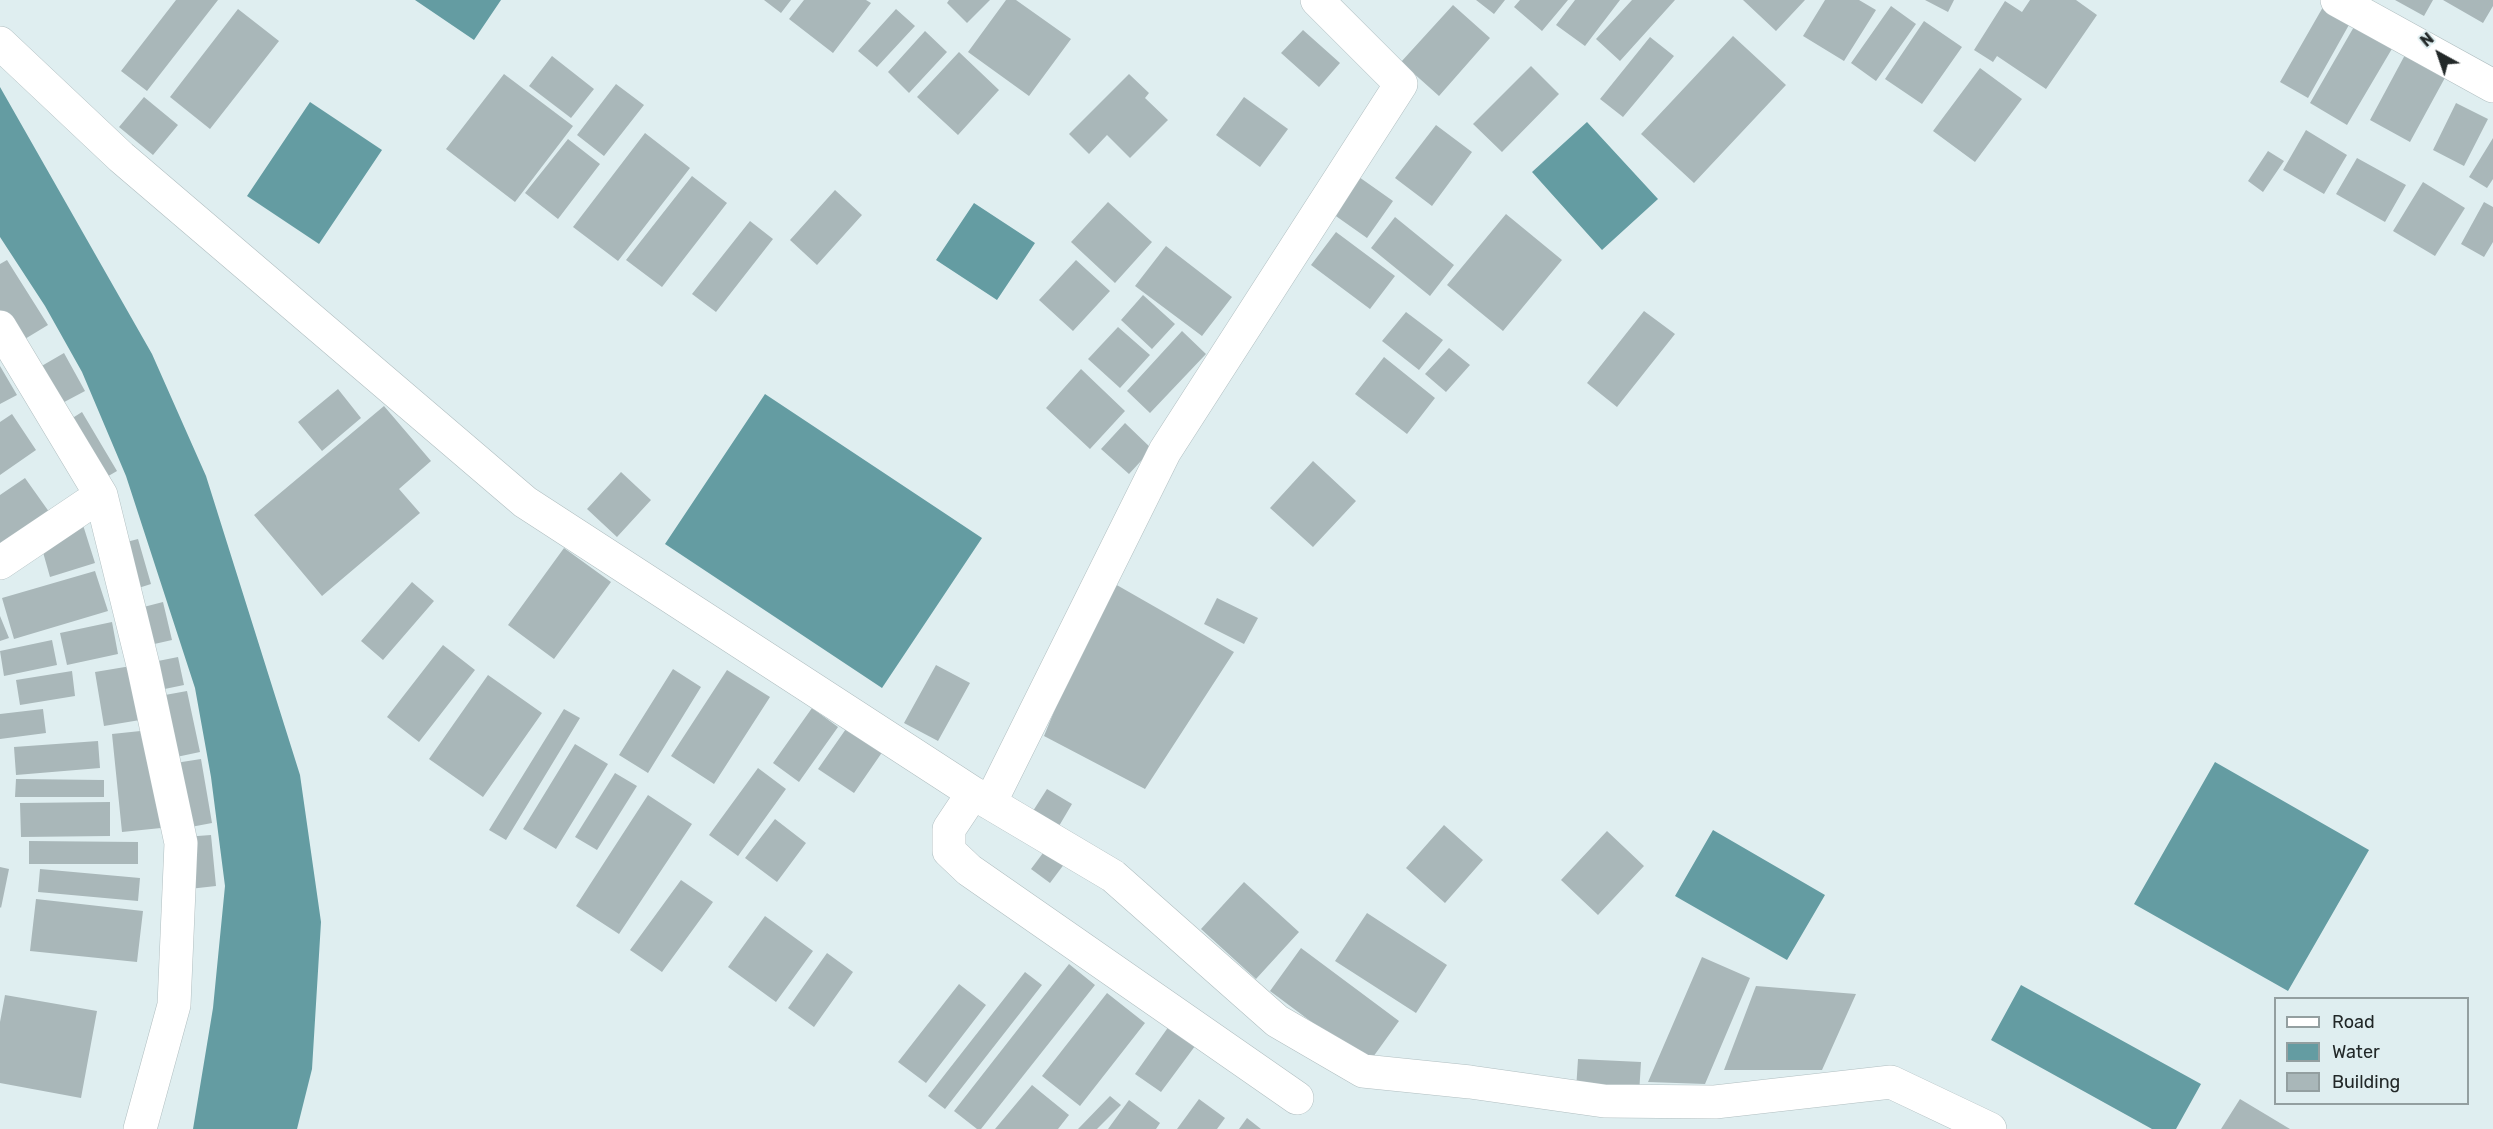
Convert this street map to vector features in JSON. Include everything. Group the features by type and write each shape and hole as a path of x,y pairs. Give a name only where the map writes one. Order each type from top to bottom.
{"street":[{"path":"1298,1098 969,870 949,850 949,829 981,798 1165,451 1401,84 1317,0"},
{"path":"2337,0 2493,86"},
{"path":"0,43 121,158 525,502 981,798 1113,876 1277,1021 1363,1071 1470,1082 1604,1101 1715,1102 1891,1082 1989,1129"},
{"path":"0,327 100,495 143,665 181,843 174,1005 140,1129"},
{"path":"0,563 100,495"}],"water":[{"path":"415,0 501,0 474,40"},
{"path":"0,87 152,354 206,476 300,775 321,922 312,1069 297,1129 193,1129 213,1008 225,886 211,777 195,688 126,476 82,372 45,306 0,237"},
{"path":"310,102 382,150 319,244 247,196"},
{"path":"1587,122 1658,199 1602,250 1532,172"},
{"path":"974,203 1035,243 997,300 936,260"},
{"path":"765,394 982,538 882,688 665,544"},
{"path":"2215,762 2369,850 2288,991 2134,904"},
{"path":"1713,830 1825,895 1787,960 1675,896"},
{"path":"2021,985 2201,1084 2176,1129 2152,1129 1991,1040"}],"building":[{"path":"176,0 218,0 147,91 121,71"},
{"path":"764,0 791,0 781,13"},
{"path":"804,0 866,0 871,3 833,53 789,19"},
{"path":"949,0 990,0 967,23 947,3"},
{"path":"1006,0 1016,0 1071,39 1029,96 968,52"},
{"path":"1476,0 1505,0 1494,14"},
{"path":"1520,0 1568,0 1542,31 1514,7"},
{"path":"1575,0 1620,0 1585,46 1556,25"},
{"path":"1632,0 1675,0 1620,61 1596,39"},
{"path":"1743,0 1805,0 1776,31"},
{"path":"1825,0 1859,0 1876,10 1844,61 1803,36"},
{"path":"1925,0 1954,0 1948,12"},
{"path":"2030,0 2076,0 2097,15 2046,89 1997,56 1993,62 1974,50 2005,1 2022,12"},
{"path":"2395,0 2433,0 2424,16"},
{"path":"2443,0 2493,0 2493,6 2483,23"},
{"path":"1453,5 1490,38 1439,96 1401,62"},
{"path":"1891,6 1916,24 1876,81 1851,63"},
{"path":"2323,7 2350,23 2308,98 2280,82"},
{"path":"238,9 279,41 210,129 170,97"},
{"path":"896,9 915,26 877,67 858,51"},
{"path":"1924,21 1962,47 1922,104 1885,79"},
{"path":"2355,25 2393,47 2347,125 2310,103"},
{"path":"1303,30 1340,63 1319,87 1281,53"},
{"path":"925,31 947,52 909,93 888,72"},
{"path":"1733,36 1786,85 1694,183 1641,134"},
{"path":"1650,37 1674,56 1623,117 1600,99"},
{"path":"959,52 999,90 958,135 917,97"},
{"path":"2406,53 2447,74 2410,142 2370,120"},
{"path":"552,56 594,89 571,118 529,86"},
{"path":"1531,66 1559,94 1502,152 1473,124"},
{"path":"1980,68 2022,99 1975,162 1933,131"},
{"path":"504,74 573,126 515,202 446,149"},
{"path":"1129,74 1149,93 1145,98 1168,120 1130,158 1107,135 1089,154 1069,134"},
{"path":"616,84 644,105 604,156 577,135"},
{"path":"144,97 178,125 153,155 119,127"},
{"path":"1244,97 1288,129 1260,167 1216,135"},
{"path":"2456,103 2488,119 2464,166 2433,150"},
{"path":"1436,125 1472,152 1432,206 1395,178"},
{"path":"2306,130 2347,155 2324,194 2283,170"},
{"path":"645,133 690,168 618,261 573,227"},
{"path":"2493,138 2493,179 2487,188 2469,177"},
{"path":"568,139 600,164 558,219 525,193"},
{"path":"2268,151 2284,161 2263,192 2248,181"},
{"path":"2357,158 2406,185 2385,222 2336,194"},
{"path":"692,176 727,203 662,287 626,260"},
{"path":"1359,177 1393,201 1367,238 1333,214"},
{"path":"2423,182 2465,208 2435,256 2393,231"},
{"path":"835,190 862,215 817,265 790,240"},
{"path":"1108,202 1152,242 1115,283 1071,242"},
{"path":"2484,202 2493,207 2493,242 2484,257 2461,244"},
{"path":"1506,214 1562,260 1503,331 1447,285"},
{"path":"1395,217 1454,265 1430,296 1371,248"},
{"path":"750,221 773,239 716,312 692,294"},
{"path":"1336,232 1395,276 1370,309 1311,265"},
{"path":"1166,246 1232,297 1202,336 1135,286"},
{"path":"7,260 48,325 15,345 0,320 0,264"},
{"path":"1076,260 1110,291 1073,331 1039,300"},
{"path":"1143,295 1175,324 1152,349 1121,320"},
{"path":"1644,311 1675,334 1617,407 1587,383"},
{"path":"1406,312 1443,340 1419,370 1382,341"},
{"path":"1118,327 1150,355 1120,388 1088,359"},
{"path":"1182,331 1206,354 1150,413 1127,391"},
{"path":"1449,348 1470,365 1446,392 1425,374"},
{"path":"64,353 85,391 53,408 33,371"},
{"path":"1384,357 1435,398 1407,434 1355,394"},
{"path":"0,366 17,395 0,404"},
{"path":"1081,369 1125,411 1090,449 1046,408"},
{"path":"338,389 361,418 322,451 298,422"},
{"path":"384,406 431,461 399,489 420,513 322,596 254,515"},
{"path":"82,412 117,471 98,482 63,424"},
{"path":"12,414 36,450 0,475 0,422"},
{"path":"1125,423 1152,449 1129,474 1101,449"},
{"path":"1313,461 1356,501 1313,547 1270,508"},
{"path":"621,472 651,500 617,537 587,509"},
{"path":"25,478 52,516 0,552 0,495"},
{"path":"83,525 95,563 50,577 39,538"},
{"path":"138,539 151,584 129,591 115,545"},
{"path":"564,548 611,582 554,659 508,625"},
{"path":"95,571 108,611 14,639 2,598"},
{"path":"1108,580 1234,652 1145,789 1044,736"},
{"path":"412,582 434,601 383,660 361,641"},
{"path":"1217,598 1258,618 1244,644 1204,624"},
{"path":"163,602 172,640 141,647 132,610"},
{"path":"0,616 9,638 0,641"},
{"path":"112,622 118,654 67,665 60,633"},
{"path":"52,640 57,665 4,676 0,651"},
{"path":"443,645 475,670 419,742 387,717"},
{"path":"178,657 184,685 155,691 148,663"},
{"path":"936,665 970,683 938,741 904,723"},
{"path":"131,666 140,720 104,726 95,672"},
{"path":"673,669 701,687 648,773 619,755"},
{"path":"727,670 770,697 714,784 671,756"},
{"path":"72,671 75,696 20,705 16,680"},
{"path":"488,675 542,713 483,797 429,759"},
{"path":"187,691 200,752 167,759 154,697"},
{"path":"812,708 838,727 799,782 773,763"},
{"path":"43,709 46,733 0,739 0,714"},
{"path":"564,709 580,718 506,840 489,830"},
{"path":"848,726 883,751 854,793 818,769"},
{"path":"150,730 161,828 122,832 112,734"},
{"path":"98,741 100,768 16,775 14,747"},
{"path":"575,744 608,764 556,849 523,829"},
{"path":"201,759 212,823 180,829 169,764"},
{"path":"758,768 786,789 738,856 709,835"},
{"path":"615,773 637,786 597,850 575,837"},
{"path":"16,779 104,780 104,797 15,797"},
{"path":"1047,789 1072,804 1059,826 1033,811"},
{"path":"648,795 692,824 619,934 576,906"},
{"path":"110,802 110,836 21,837 20,803"},
{"path":"775,819 806,843 777,882 745,858"},
{"path":"1444,825 1483,860 1445,903 1406,868"},
{"path":"1607,831 1644,866 1598,915 1561,880"},
{"path":"211,835 216,886 189,889 184,837"},
{"path":"29,841 138,842 138,864 29,864"},
{"path":"1049,845 1068,859 1050,883 1031,869"},
{"path":"0,867 9,869 1,908 0,907"},
{"path":"40,869 140,878 138,901 38,892"},
{"path":"681,880 713,902 662,972 630,950"},
{"path":"1244,882 1299,932 1256,979 1201,929"},
{"path":"36,899 143,911 137,962 30,951"},
{"path":"1367,913 1447,965 1416,1013 1335,961"},
{"path":"765,916 813,951 776,1002 728,967"},
{"path":"1301,948 1399,1021 1368,1064 1270,991"},
{"path":"827,953 853,972 814,1027 788,1008"},
{"path":"1702,957 1750,978 1705,1084 1648,1082"},
{"path":"1069,964 1095,985 981,1129 977,1129 954,1111"},
{"path":"1025,972 1042,985 945,1109 928,1096"},
{"path":"959,984 986,1005 926,1083 898,1062"},
{"path":"1756,986 1856,994 1822,1070 1724,1070"},
{"path":"1107,993 1145,1023 1080,1106 1042,1076"},
{"path":"5,995 97,1011 81,1098 0,1083 0,1022"},
{"path":"1174,1019 1201,1038 1161,1092 1135,1074"},
{"path":"1578,1059 1641,1062 1639,1094 1576,1090"},
{"path":"1032,1085 1069,1115 1058,1129 995,1129"},
{"path":"1110,1096 1121,1105 1097,1129 1078,1129"},
{"path":"1199,1099 1225,1118 1217,1129 1177,1129"},
{"path":"2240,1099 2290,1129 2221,1129"},
{"path":"1129,1100 1160,1123 1156,1129 1108,1129"},
{"path":"1247,1118 1261,1129 1239,1129"}]}
